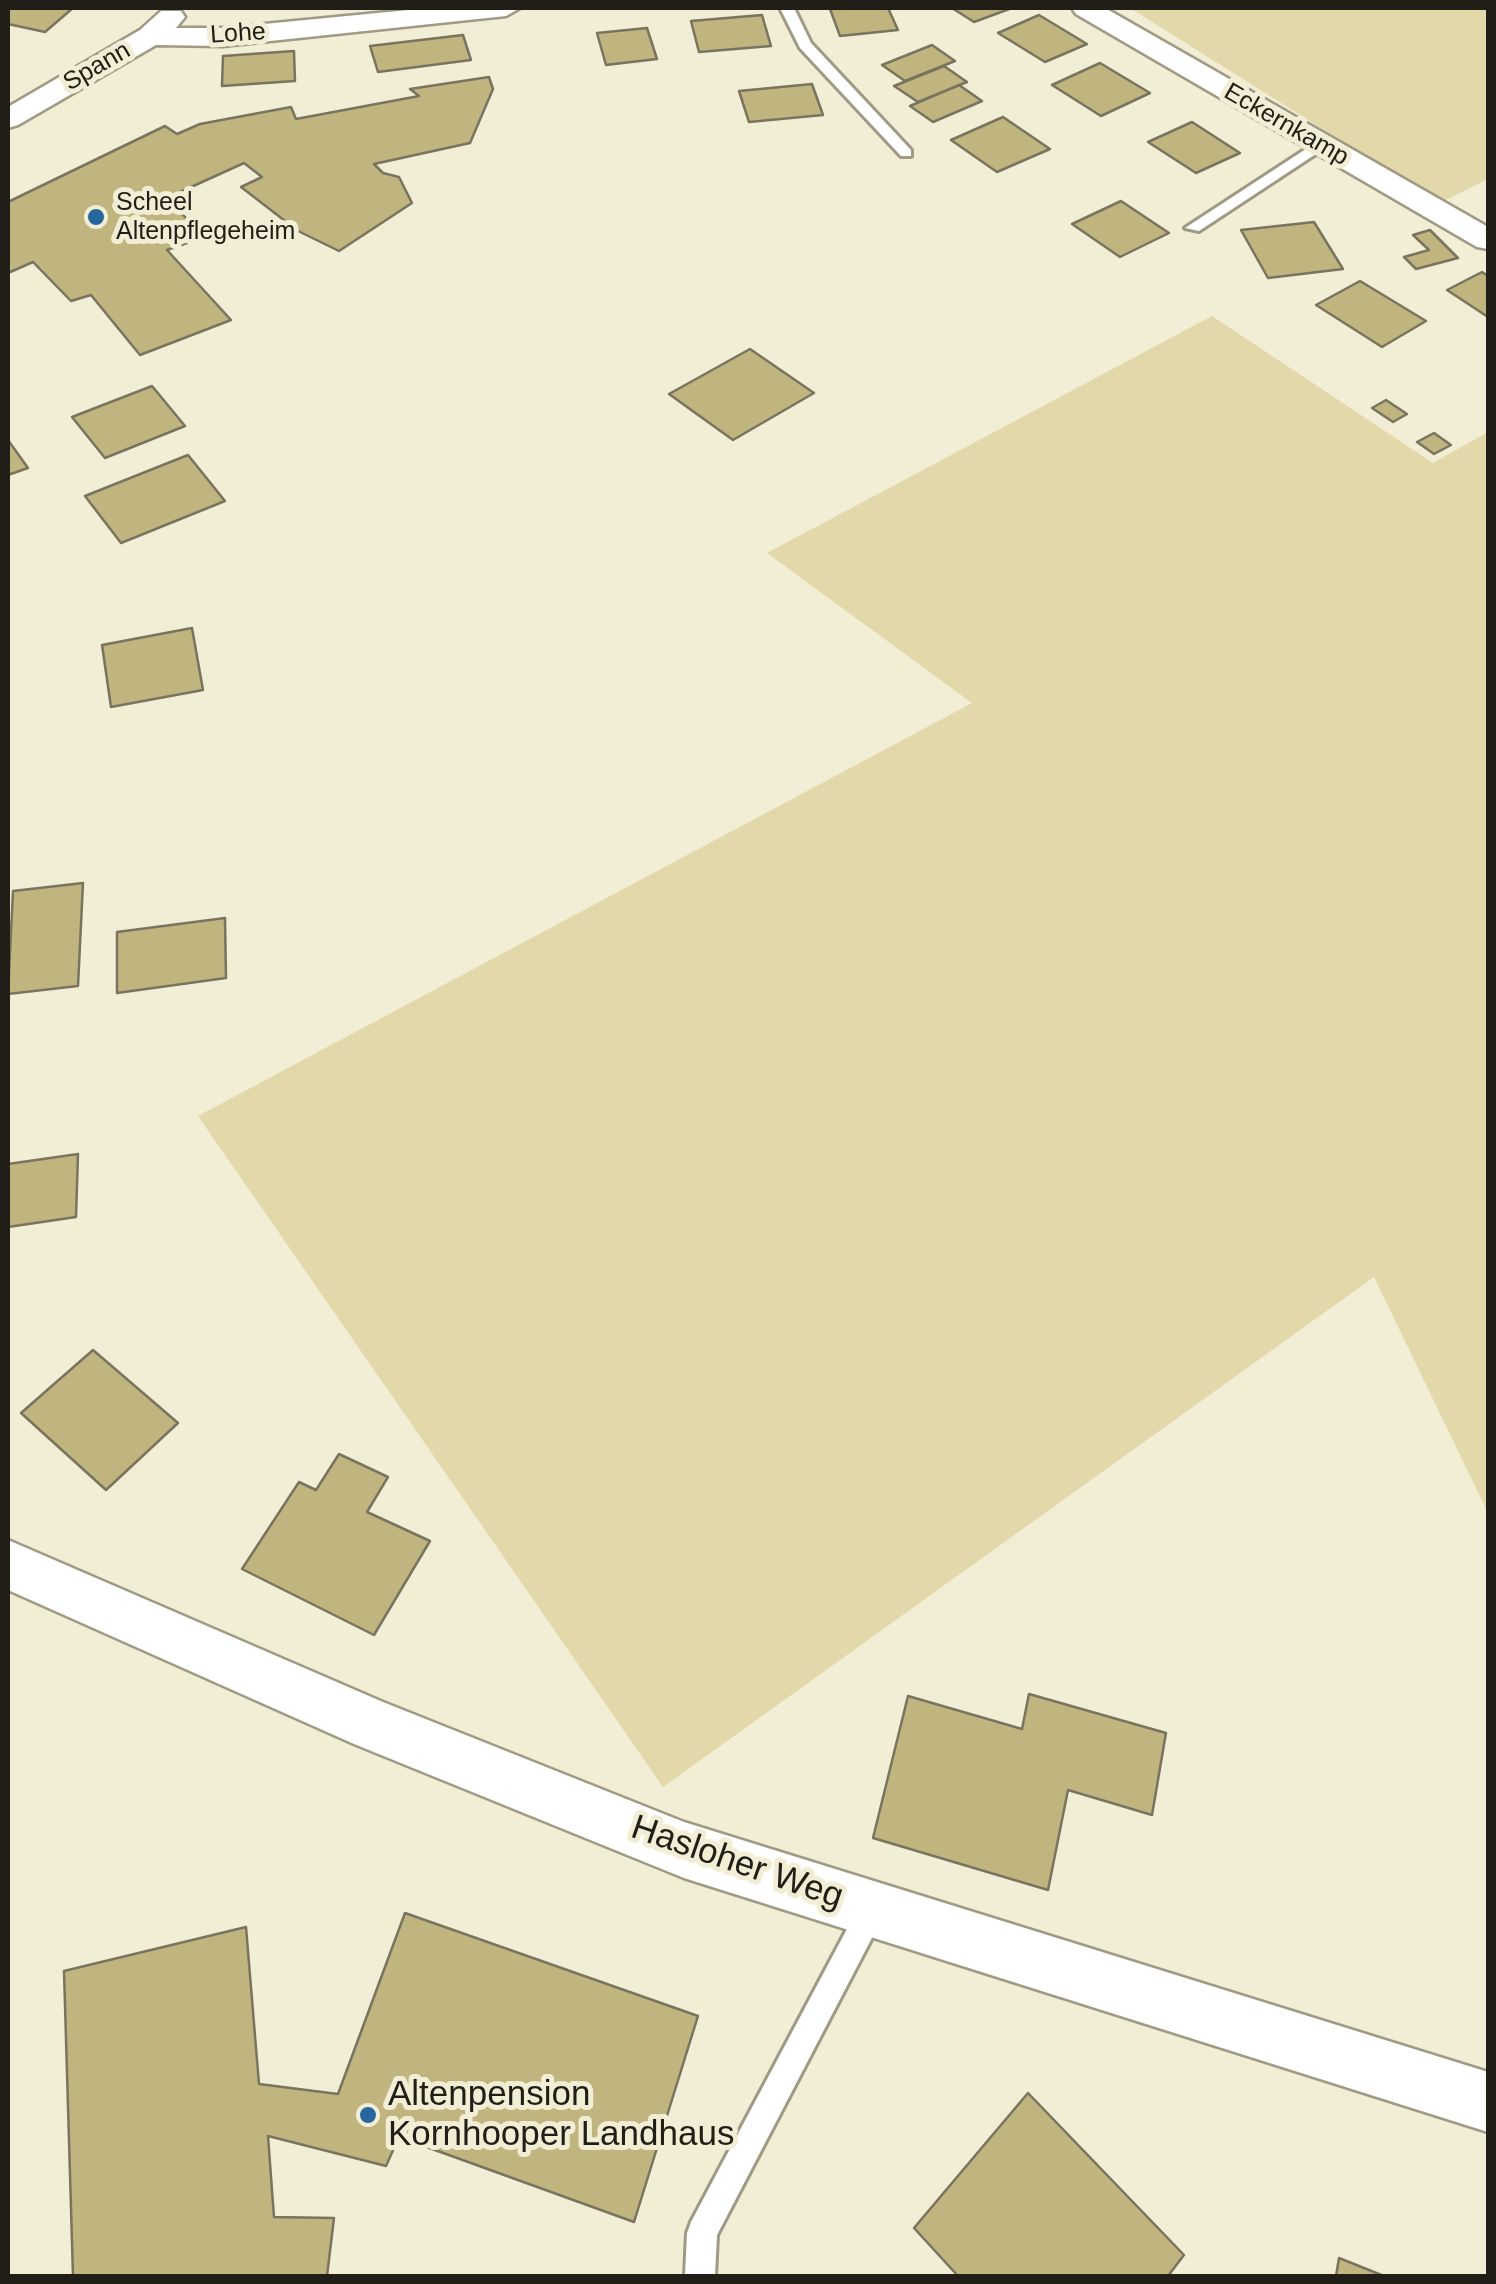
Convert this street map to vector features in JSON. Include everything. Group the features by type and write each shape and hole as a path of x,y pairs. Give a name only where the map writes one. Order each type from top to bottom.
{"street":[{"name":"Spann","path":"8,118 150,36 181,8"},
{"name":"Lohe","path":"150,36 223,37 506,8"},
{"name":"Eckernkamp","path":"1086,8 1488,240"},
{"name":"Hasloher Weg","path":"8,1565 373,1725 684,1850 1488,2102"}],"lane":[{"path":"787,8 804,44 906,153"},
{"path":"1193,228 1320,146"},
{"path":"700,2276 702,2234 873,1909"}],"shaded area":[{"path":"1130,8 1488,8 1488,179 1440,203"},
{"path":"1212,316 1433,463 1488,432 1488,1513 1374,1277 663,1787 198,1116 972,703 767,553"}],"building":[{"path":"8,8 73,8 45,32 8,24"},
{"path":"888,8 898,30 840,36 830,9"},
{"path":"952,8 1012,8 974,22"},
{"path":"762,15 771,46 699,52 691,21"},
{"path":"1039,15 1087,44 1045,62 998,33"},
{"path":"647,28 657,59 606,65 597,33"},
{"path":"463,35 471,60 378,72 370,46"},
{"path":"932,45 955,61 905,81 882,65"},
{"path":"294,51 295,81 222,86 223,56"},
{"path":"1100,63 1150,93 1101,116 1052,85"},
{"path":"944,66 967,82 918,102 894,86"},
{"name":"Scheel Altenpflegeheim","path":"489,77 493,89 470,143 374,164 383,173 399,177 412,203 339,251 298,231 241,187 262,177 244,163 167,198 204,237 167,250 231,320 140,355 91,295 71,301 33,262 8,273 8,202 165,126 177,134 200,124 291,107 296,119 419,96 410,89"},
{"path":"812,84 823,115 749,122 739,91"},
{"path":"959,85 982,101 933,122 910,106"},
{"path":"1003,117 1050,149 997,172 951,140"},
{"path":"1192,122 1240,153 1196,173 1148,142"},
{"path":"1121,201 1169,233 1120,257 1072,224"},
{"path":"1314,222 1343,269 1268,278 1241,230"},
{"path":"1430,230 1458,258 1416,269 1404,257 1429,250 1413,235"},
{"path":"1482,272 1488,276 1488,317 1447,290"},
{"path":"1360,281 1426,321 1382,347 1316,305"},
{"path":"750,349 814,393 733,440 669,394"},
{"path":"152,386 185,426 105,458 72,417"},
{"path":"1386,400 1407,414 1393,422 1372,408"},
{"path":"1434,433 1451,445 1434,454 1417,442"},
{"path":"8,440 28,468 8,475"},
{"path":"188,455 225,501 121,543 85,496"},
{"path":"192,628 203,690 111,707 102,645"},
{"path":"83,883 78,986 8,994 13,891"},
{"path":"225,918 226,978 117,993 117,932"},
{"path":"78,1154 76,1217 8,1227 8,1164"},
{"path":"93,1350 178,1423 106,1490 21,1413"},
{"path":"339,1454 388,1477 367,1512 430,1541 374,1635 242,1569 299,1482 316,1490"},
{"path":"1029,1694 1166,1733 1152,1815 1068,1790 1048,1890 873,1838 908,1696 1022,1729"},
{"name":"Altenpension Kornhooper Landhaus","path":"405,1913 698,2016 634,2222 399,2137 386,2166 268,2136 274,2217 334,2218 327,2276 73,2276 64,1971 246,1927 259,2084 338,2094"},
{"path":"1028,2093 1184,2255 1168,2276 958,2276 914,2228"},
{"path":"1339,2258 1384,2276 1336,2276"}],"place":[{"name":"Scheel Altenpflegeheim","path":"96,217"},
{"name":"Altenpension Kornhooper Landhaus","path":"368,2115"}]}
